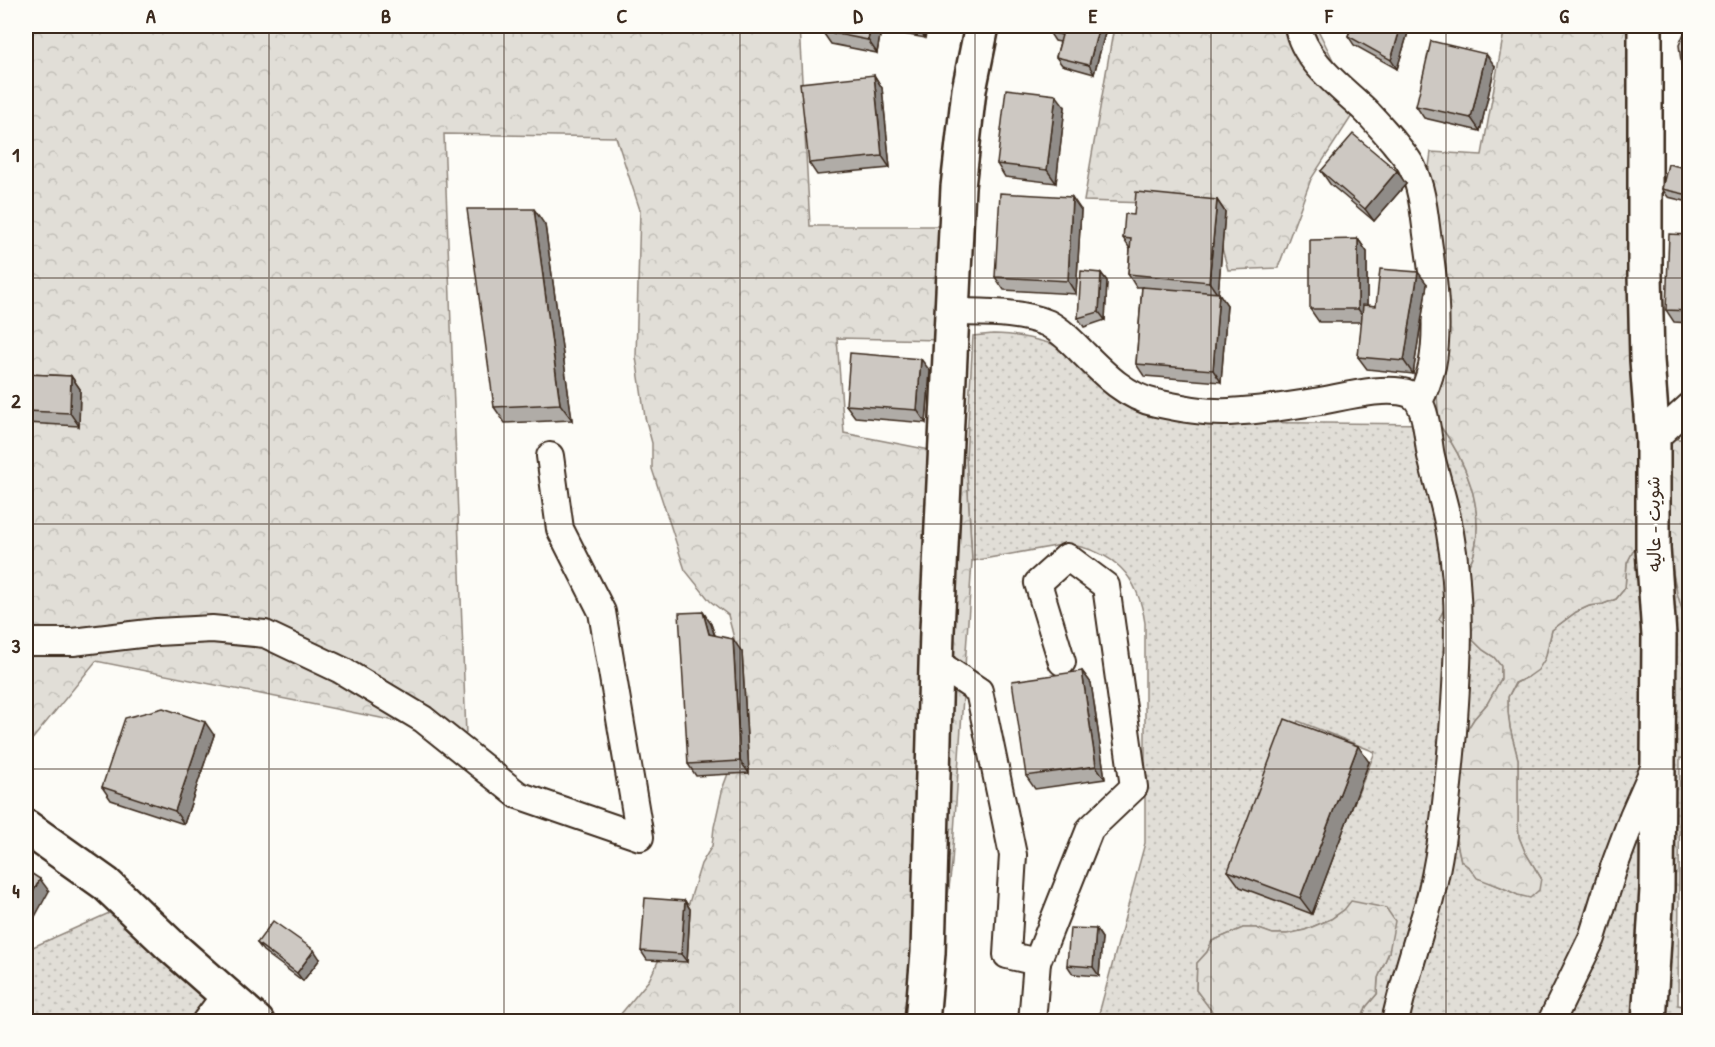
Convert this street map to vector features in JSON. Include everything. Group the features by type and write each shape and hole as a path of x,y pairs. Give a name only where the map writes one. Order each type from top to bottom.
{"main road":[{"path":"922,1022 928,953 936,662 958,199 969,90 982,26"},
{"name":"شويت - عاليه","path":"1645,26 1645,275 1647,360 1653,440 1653,548 1659,636 1657,889 1649,1022"},
{"path":"26,827 106,884 171,946 257,1022"}],"street":[{"path":"1298,26 1312,57 1366,112 1412,166 1421,194 1433,290 1435,333 1432,365 1419,401"},
{"path":"952,312 1020,316 1048,324 1065,335 1105,375 1131,395 1160,404 1228,412 1389,391 1409,394 1419,401 1451,535 1459,629 1450,760 1432,891 1395,1022"},
{"path":"1653,440 1689,406"},
{"path":"26,642 73,642 157,632 212,629 265,634 341,670 423,719 518,795 640,837 602,612 560,529 550,456"},
{"path":"1032,1022 1037,962 1090,829 1134,787 1106,586 1067,557 1038,583 1062,662"},
{"path":"936,662 979,691 1013,855 1006,955 1037,962"},
{"path":"1551,1022 1592,938 1614,867 1658,758"},
{"path":"205,1022 226,994"}],"green space":[{"path":"26,26 799,26 810,226 941,226 943,340 837,338 844,433 966,457 972,561 952,863 933,1021 615,1021 649,980 678,920 689,903 701,864 712,846 723,787 729,771 738,654 728,615 710,601 685,570 652,469 652,443 645,417 636,357 640,210 616,137 444,134 466,735 96,661 26,747"},
{"path":"1114,26 1316,26 1357,108 1311,179 1278,268 1228,270 1210,205 1084,201"},
{"path":"1505,26 1646,26 1668,439 1689,439 1689,632 1677,593 1668,548 1647,524 1627,563 1625,588 1616,599 1576,612 1552,630 1545,659 1538,670 1515,683 1508,697 1510,728 1518,759 1519,837 1525,852 1541,878 1539,890 1530,898 1477,878 1461,861 1452,828 1457,746 1474,719 1487,704 1501,679 1501,666 1494,657 1472,639 1453,630 1439,619 1473,557 1477,537 1477,520 1471,486 1465,469 1439,424 1424,205 1431,152 1482,155"},
{"path":"1008,335 1052,344 1204,422 1439,424 1457,453 1471,486 1477,520 1477,537 1473,557 1439,619 1453,630 1472,639 1494,657 1501,666 1501,679 1487,704 1466,732 1452,828 1461,861 1477,877 1518,895 1541,878 1525,852 1519,837 1518,759 1510,728 1508,697 1516,683 1528,677 1545,659 1552,630 1576,612 1616,599 1625,588 1627,563 1647,524 1668,548 1673,577 1689,632 1689,759 1680,758 1678,1005 1689,1007 1689,1021 1361,1021 1366,1007 1377,994 1378,978 1389,952 1344,910 1331,919 1305,930 1287,934 1272,934 1256,928 1243,928 1212,941 1207,952 1197,963 1196,990 1214,1014 1215,1021 1097,1021 1145,843 1145,623 1142,606 1130,579 1121,568 1111,560 1084,548 1067,544 972,561 966,457 973,336","holes":["1298,721 1375,752 1311,908 1234,876"]},
{"path":"143,898 234,1021 26,1021 26,950"},
{"path":"1351,901 1386,908 1395,921 1389,952 1378,978 1377,994 1366,1007 1361,1021 1215,1021 1214,1014 1196,990 1197,963 1207,952 1212,941 1243,928 1256,928 1273,934 1305,930 1331,919 1344,910"}],"building":[{"path":"823,26 871,26 868,40 822,31"},
{"path":"1051,26 1099,26 1089,65 1056,57 1062,35 1049,32"},
{"path":"1352,26 1401,26 1391,60 1348,36"},
{"path":"1689,26 1689,88 1684,84 1679,45"},
{"path":"1431,41 1486,54 1471,118 1416,106"},
{"path":"874,75 882,156 809,163 800,83"},
{"path":"1006,89 1056,95 1047,170 997,164"},
{"path":"1353,134 1397,171 1365,209 1321,171"},
{"path":"1668,164 1689,169 1689,195 1662,189"},
{"path":"1136,192 1217,200 1209,282 1128,274 1131,239 1123,238 1125,214 1134,215"},
{"path":"1000,193 1072,197 1068,281 995,277"},
{"path":"467,209 534,209 560,404 494,407"},
{"path":"1669,234 1689,235 1689,311 1666,310"},
{"path":"1358,239 1358,309 1310,309 1310,240"},
{"path":"1380,269 1418,272 1404,361 1358,357 1363,305 1376,306"},
{"path":"1081,271 1101,273 1099,312 1078,318"},
{"path":"1142,287 1219,293 1213,370 1136,364"},
{"path":"850,353 921,359 917,410 846,405"},
{"path":"26,374 71,376 70,413 26,411"},
{"path":"703,612 709,634 733,639 740,761 688,764 679,613"},
{"path":"1082,671 1096,766 1026,776 1012,681"},
{"path":"163,708 205,722 175,811 102,787 125,718"},
{"path":"1285,719 1358,746 1300,898 1228,871"},
{"path":"26,870 40,879 26,905"},
{"path":"645,898 685,901 681,954 641,951"},
{"path":"273,921 314,950 297,973 257,943"},
{"path":"1070,928 1096,929 1093,967 1067,965"}]}
